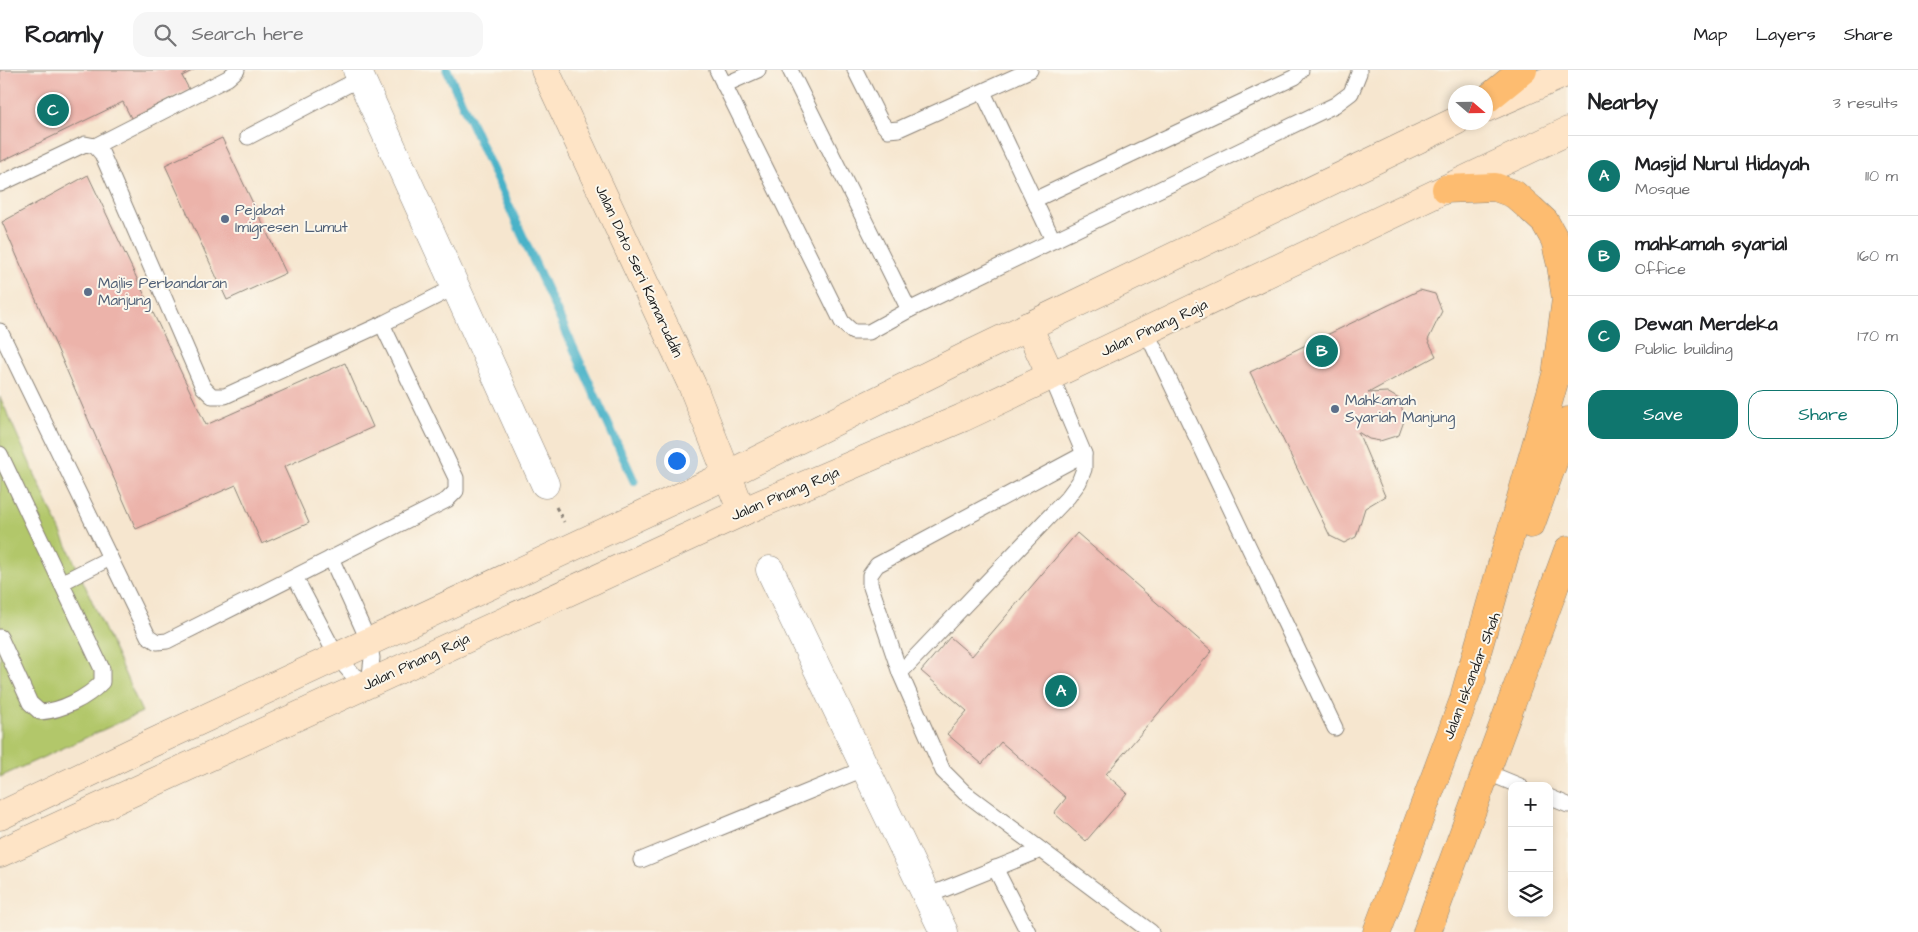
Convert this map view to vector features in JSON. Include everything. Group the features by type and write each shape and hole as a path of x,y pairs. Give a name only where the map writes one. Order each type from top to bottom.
{"main road":[{"name":"Jalan Dato Seri Kamaruddin","path":"545,70 692,385 742,512"},
{"path":"1493,94 1523,70"},
{"path":"1493,105 1568,72"},
{"path":"0,816 728,474 1028,326 1448,125"},
{"name":"Jalan Pinang Raja","path":"0,853 742,512 962,418 1568,131"},
{"path":"1446,189 1495,187 1514,194 1532,208 1545,222 1555,240 1566,299 1556,375 1465,694"},
{"path":"1028,326 1051,376"},
{"name":"Jalan Iskandar Shah","path":"1377,932 1465,694 1533,519 1568,421"},
{"path":"1427,932 1568,550"}],"street":[{"path":"359,74 545,484"},
{"path":"770,570 944,932"}],"lane":[{"path":"95,146 228,78 237,70"},
{"path":"717,70 842,322 853,332 869,332 909,310 1335,105 1351,93 1360,73 1359,70"},
{"path":"724,85 758,70"},
{"path":"790,70 909,310"},
{"path":"855,70 880,122 888,130 899,129 1030,70"},
{"path":"1034,200 1295,77 1301,70"},
{"path":"248,137 359,74"},
{"path":"983,92 1053,240"},
{"path":"0,184 85,144 95,146 102,154 203,387 212,396 225,396 382,324 455,287"},
{"path":"0,331 148,636 157,642 167,641 447,500 456,491 456,478 382,324"},
{"path":"1146,331 1335,728"},
{"path":"900,673 1068,497 1079,482 1084,469 1084,454 1051,376"},
{"path":"0,454 102,669 102,682 94,691 52,711 40,712 30,703 0,637"},
{"path":"1084,454 877,565 870,575 870,584 900,673 943,771 965,793 1152,932"},
{"path":"60,583 110,558"},
{"path":"295,576 336,657 351,673 369,684 372,658 369,642 331,558"},
{"path":"641,860 866,768"},
{"path":"1486,772 1510,782"},
{"path":"1553,798 1568,804"},
{"path":"927,896 1041,850"},
{"path":"995,868 1028,932"}],"path":[{"path":"545,484 576,546"}],"green space":[{"path":"0,397 142,712 0,777"}],"building":[{"path":"0,70 194,70 182,76 189,89 131,118 123,102 0,162"},
{"name":"Pejabat Imigresen Lumut","path":"222,138 286,273 227,300 165,165"},
{"name":"Majlis Perbandaran Manjung","path":"88,175 206,425 345,363 373,427 284,467 309,523 262,544 236,485 136,529 2,222"},
{"name":"Mahkamah Syariah Manjung","path":"1420,290 1435,294 1442,311 1428,340 1436,356 1368,393 1387,392 1399,399 1405,418 1399,435 1380,441 1369,439 1358,432 1385,496 1365,508 1356,537 1344,543 1330,536 1250,372"},
{"path":"1077,533 1212,651 1106,774 1127,793 1086,841 1054,813 1066,798 1001,742 982,764 947,734 967,711 921,671 950,637 972,656"}],"waterway":[{"path":"447,70 634,481"}],"place":[{"name":"Dewan Merdeka","path":"53,110"},
{"name":"Pejabat Imigresen Lumut","path":"225,219"},
{"name":"Majlis Perbandaran Manjung","path":"88,292"},
{"name":"mahkamah syarial","path":"1322,351"},
{"name":"Mahkamah Syariah Manjung","path":"1335,409"},
{"name":"Masjid Nurul Hidayah","path":"1061,691"}]}
